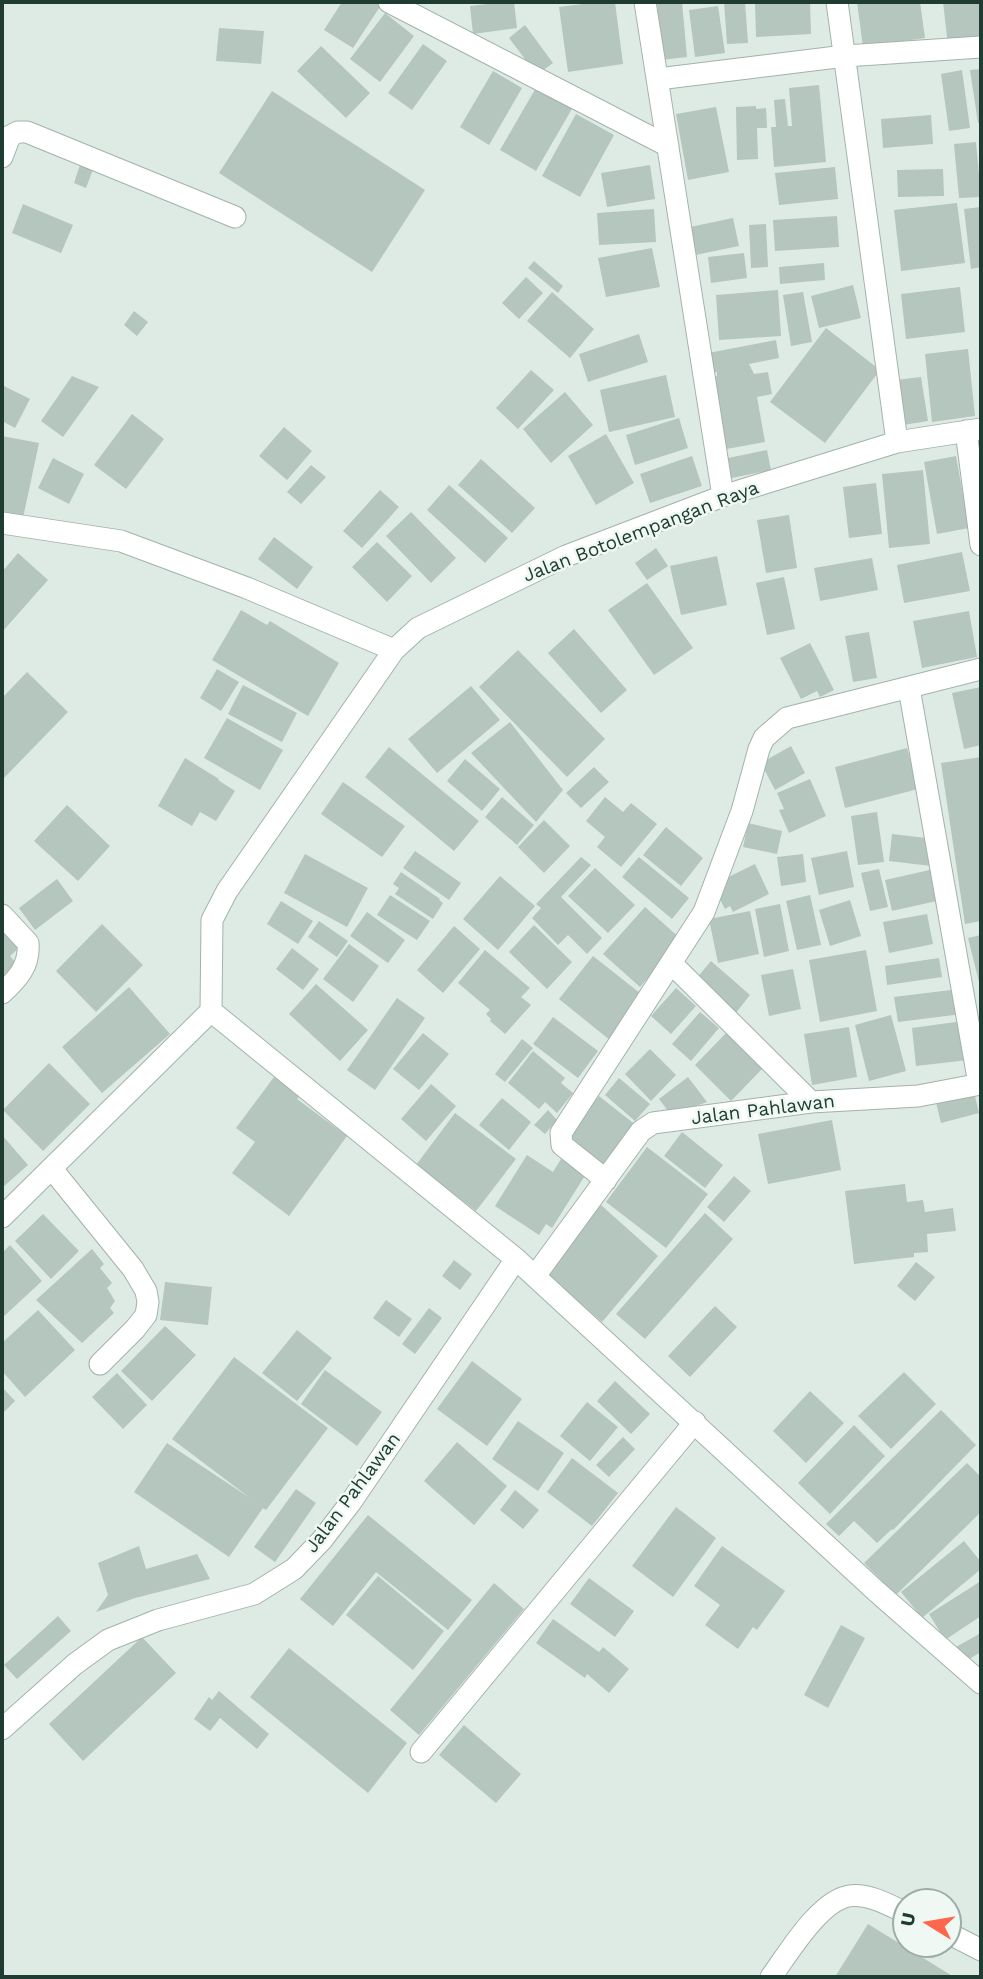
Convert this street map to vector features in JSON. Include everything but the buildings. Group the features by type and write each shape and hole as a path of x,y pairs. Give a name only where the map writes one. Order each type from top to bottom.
{"street":[{"path":"389,2 668,146"},
{"path":"645,2 723,496"},
{"path":"837,2 897,442"},
{"path":"658,79 845,56 981,47"},
{"path":"2,157 10,136 27,132 234,217"},
{"path":"974,430 981,545"},
{"name":"Jalan Botolempangan Raya","path":"211,1011 212,920 227,891 394,650 418,628 566,556 723,496 897,442 974,430"},
{"path":"2,523 121,541 247,588 394,650"},
{"path":"606,1180 562,1145 561,1133 704,912 742,811 764,738 787,718 981,669"},
{"path":"909,688 980,1084"},
{"path":"2,915 28,943 29,955 23,971 2,993"},
{"path":"671,964 811,1102"},
{"path":"2,1217 211,1011 516,1259 876,1591 981,1683"},
{"name":"Jalan Pahlawan","path":"534,1276 641,1131 653,1123 811,1102 918,1096 980,1084"},
{"path":"51,1169 133,1269 146,1291 146,1315 100,1364"},
{"name":"Jalan Pahlawan","path":"2,1729 75,1664 108,1640 158,1620 254,1594 294,1569 322,1540 351,1502 516,1259"},
{"path":"421,1752 695,1422"},
{"path":"771,1977 817,1915 835,1901 848,1896 863,1896 892,1907"},
{"path":"962,1940 981,1950"}]}
